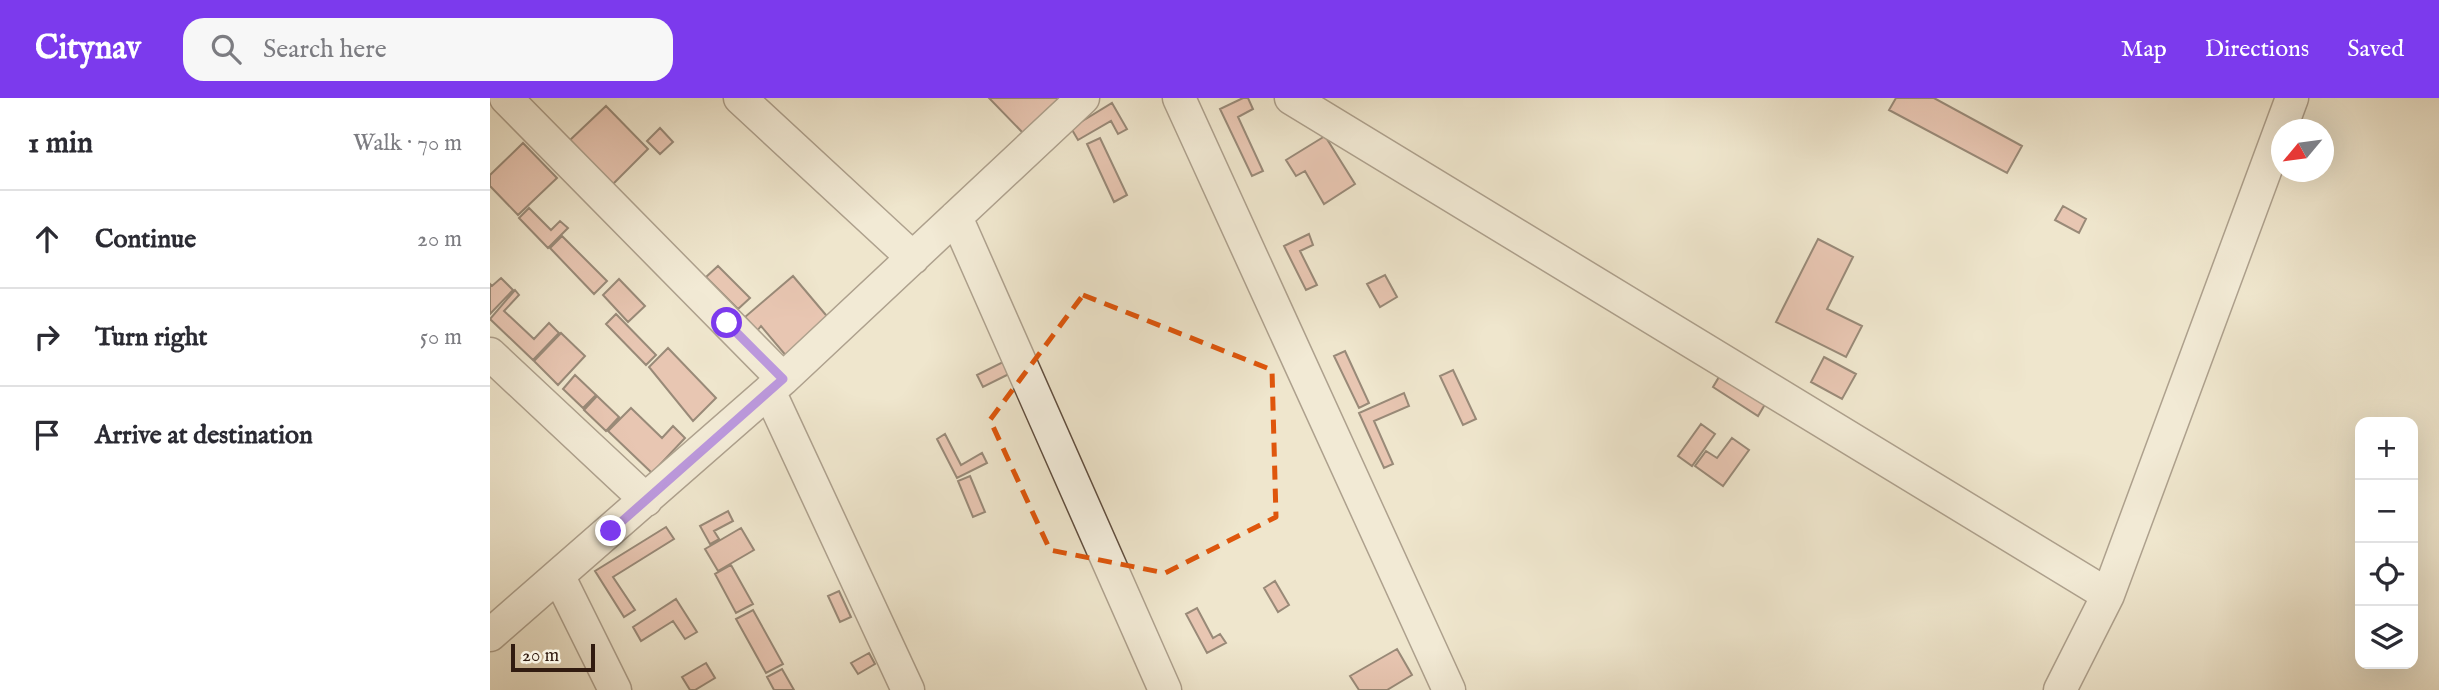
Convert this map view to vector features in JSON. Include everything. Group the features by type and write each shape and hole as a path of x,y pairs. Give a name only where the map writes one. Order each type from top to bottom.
{"street":[{"path":"506,98 776,385 908,690"},
{"path":"740,98 913,258"},
{"path":"490,635 776,385 1083,98"},
{"path":"1179,98 1449,690"},
{"path":"1291,98 2108,595"},
{"path":"2060,690 2108,595 2292,98"},
{"path":"956,217 1165,690"},
{"path":"490,354 646,500"},
{"path":"559,577 615,690"}],"highlighted area":[{"path":"1083,295 1272,370 1276,517 1165,573 1050,550 990,420"}],"building":[{"path":"989,98 1061,98 1024,134"},
{"path":"1248,98 1253,109 1238,117 1263,171 1252,176 1220,109"},
{"path":"1896,98 1934,98 2022,146 2007,173 1889,110"},
{"path":"1112,103 1127,129 1118,134 1111,121 1078,140 1071,128"},
{"path":"606,106 648,149 613,184 570,140"},
{"path":"660,128 673,142 660,154 647,141"},
{"path":"1325,136 1355,184 1324,204 1305,171 1296,176 1286,160"},
{"path":"1100,138 1127,195 1114,202 1087,144"},
{"path":"523,143 557,178 518,215 490,186 490,175"},
{"path":"2063,206 2086,219 2079,233 2055,220"},
{"path":"529,208 551,230 560,221 568,228 548,248 519,218"},
{"path":"1309,234 1313,245 1300,251 1317,285 1306,290 1284,246"},
{"path":"562,236 607,281 594,294 550,248"},
{"path":"1818,239 1853,257 1827,309 1862,326 1846,357 1776,322"},
{"path":"718,266 750,298 738,309 706,277"},
{"path":"1385,275 1397,297 1380,307 1367,284"},
{"path":"793,276 831,321 788,358 761,326 757,331 745,317"},
{"path":"501,278 513,290 490,314 490,284 492,286"},
{"path":"619,279 645,306 628,322 603,295"},
{"path":"515,290 519,295 504,311 534,339 549,323 559,333 533,360 490,319"},
{"path":"616,314 656,355 646,365 606,324"},
{"path":"561,333 585,356 558,385 534,361"},
{"path":"668,348 716,398 693,421 649,367"},
{"path":"1345,351 1369,403 1359,408 1334,356"},
{"path":"1824,357 1856,374 1842,399 1811,382"},
{"path":"1007,360 1013,372 983,387 977,375"},
{"path":"1453,370 1476,419 1463,425 1440,376"},
{"path":"1722,372 1767,401 1758,416 1713,387"},
{"path":"575,375 596,395 583,408 563,389"},
{"path":"1404,393 1409,406 1374,421 1393,464 1384,468 1359,413"},
{"path":"597,396 619,417 606,431 584,410"},
{"path":"631,408 662,438 673,426 685,438 652,473 608,431"},
{"path":"1701,424 1715,434 1692,466 1678,456"},
{"path":"945,434 961,465 982,453 987,463 957,478 937,439"},
{"path":"1732,438 1749,450 1723,486 1695,466 1706,451 1717,458"},
{"path":"970,476 985,512 973,517 958,481"},
{"path":"728,511 733,521 714,531 719,539 710,544 700,526"},
{"path":"666,527 674,539 613,577 635,610 624,617 595,571"},
{"path":"741,528 754,550 718,571 705,549"},
{"path":"731,565 753,604 736,613 715,574"},
{"path":"1275,581 1289,605 1278,612 1264,588"},
{"path":"839,591 851,617 840,622 828,596"},
{"path":"676,599 697,632 685,639 673,621 641,641 633,627"},
{"path":"1197,608 1213,638 1220,634 1226,643 1207,653 1186,614"},
{"path":"753,610 783,664 766,673 736,619"},
{"path":"1397,649 1412,675 1387,690 1359,690 1350,676"},
{"path":"869,653 875,664 858,674 851,663"},
{"path":"706,663 715,678 695,690 690,690 682,677"},
{"path":"782,669 794,690 774,690 767,677"}],"route":[{"path":"611,531 783,379 727,323"}]}
